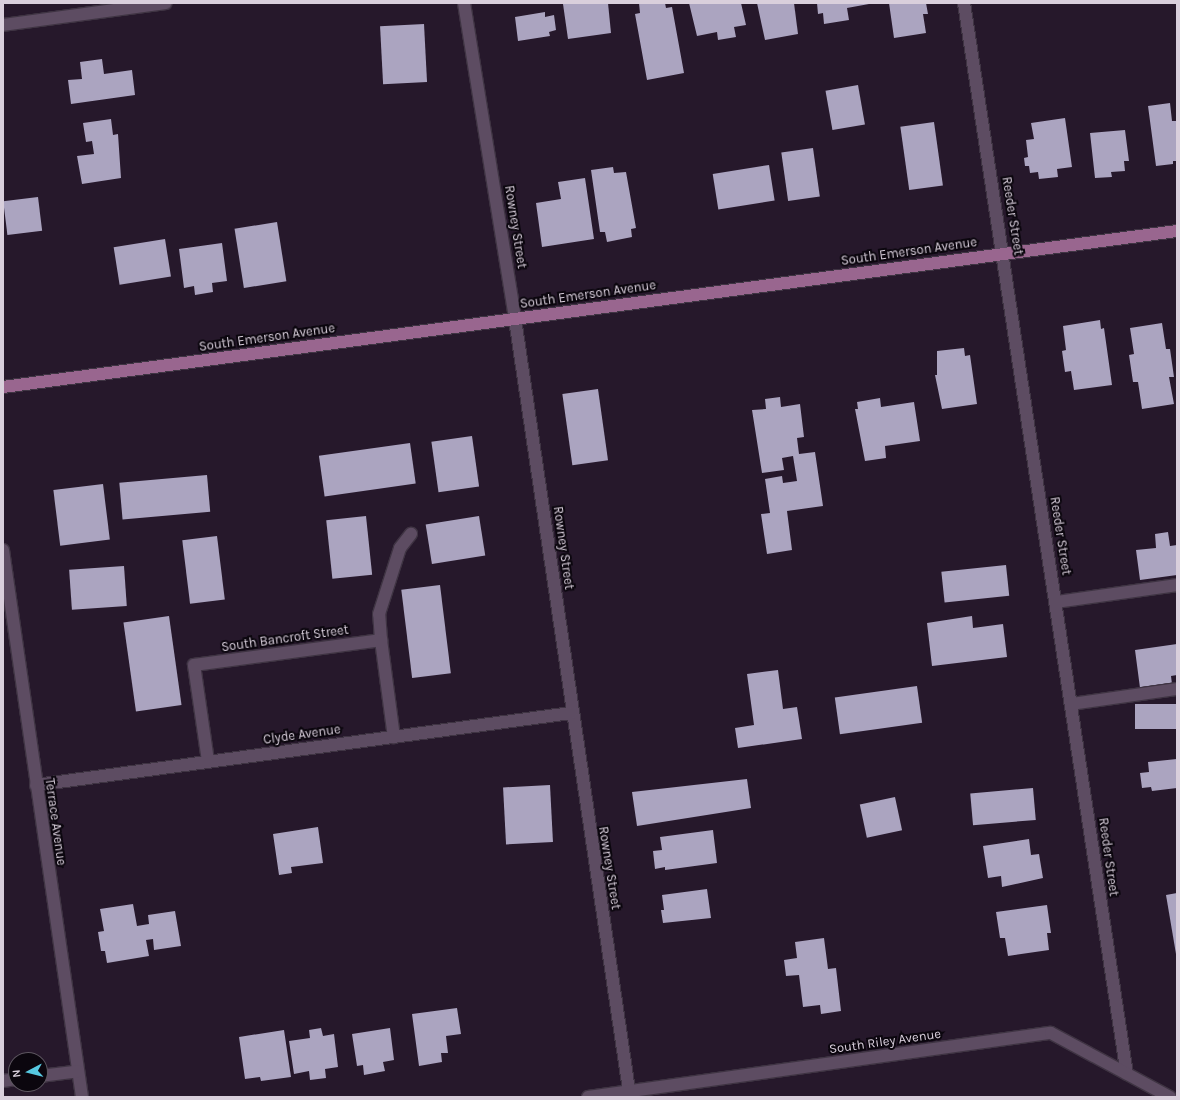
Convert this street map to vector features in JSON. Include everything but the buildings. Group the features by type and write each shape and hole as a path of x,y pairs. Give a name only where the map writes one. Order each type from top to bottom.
{"main road":[{"name":"South Emerson Avenue","path":"3,387 1177,231"}],"street":[{"path":"3,25 166,3"},
{"name":"Rowney Street","path":"464,3 515,319 571,713 630,1094"},
{"name":"Reeder Street","path":"964,3 1004,254 1127,1074"},
{"path":"394,737 379,614 400,548 411,534"},
{"name":"Terrace Avenue","path":"3,550 82,1097"},
{"path":"1056,602 1177,584"},
{"name":"South Bancroft Street","path":"208,762 194,665 381,640"},
{"path":"1071,704 1177,689"},
{"name":"Clyde Avenue","path":"36,785 571,713"},
{"name":"South Riley Avenue","path":"588,1097 630,1094 1051,1034 1170,1097"},
{"path":"48,1075 78,1071"}]}
